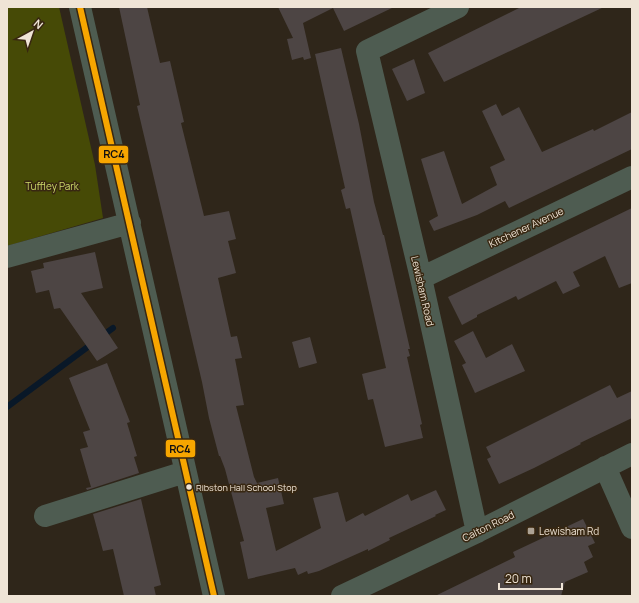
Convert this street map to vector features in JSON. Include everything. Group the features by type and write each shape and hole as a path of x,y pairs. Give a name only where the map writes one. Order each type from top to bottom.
{"street":[{"path":"80,7 214,596"},
{"name":"Lewisham Road","path":"458,7 367,51 421,278 477,532"},
{"name":"Kitchener Avenue","path":"421,278 632,177"},
{"path":"7,257 130,223"},
{"name":"Calton Road","path":"350,594 632,454"},
{"path":"604,467 632,528"},
{"path":"45,516 185,472"}],"green space":[{"name":"Tuffley Park","path":"7,7 59,7 95,165 103,218 7,246"}],"building":[{"path":"119,7 147,7 160,63 170,61 184,122 181,123 204,216 229,211 236,239 228,241 236,273 218,278 231,337 237,336 242,358 235,359 244,405 236,406 254,477 257,483 278,478 284,504 266,508 276,551 321,528 313,498 338,492 346,522 363,513 365,516 408,494 411,501 436,490 446,510 389,538 390,540 368,551 368,549 319,571 308,574 307,571 298,575 295,568 248,579 240,542 244,541 225,469 219,456 209,418 202,382 137,106 140,105"},
{"path":"278,7 394,7 344,31 333,8 303,23 311,58 304,60 303,57 292,60 287,39 293,38"},
{"path":"521,7 604,7 444,82 428,53"},
{"path":"341,48 359,124 374,202 384,235 410,349 408,349 410,356 407,357 422,424 420,425 423,438 385,447 373,399 368,400 362,374 386,368 350,208 346,209 341,190 345,188 315,54"},
{"path":"414,59 425,93 407,101 392,69"},
{"path":"496,104 502,116 519,107 542,152 593,129 594,131 632,112 632,149 509,208 505,201 477,215 434,231 429,221 438,216 421,159 444,151 462,204 497,185 490,167 505,160 482,111"},
{"path":"632,208 632,283 619,288 605,256 573,272 580,286 563,294 556,281 518,300 516,296 477,315 477,317 462,325 448,297"},
{"path":"95,252 103,288 81,293 118,348 97,361 60,308 54,309 49,290 36,293 31,271 44,268 43,263"},
{"path":"473,331 486,358 512,344 525,371 475,393 462,365 466,363 454,341"},
{"path":"310,337 317,363 299,368 292,342"},
{"path":"107,363 130,422 127,423 137,456 134,457 139,473 87,490 86,488 91,487 80,449 88,447 83,432 90,430 69,378"},
{"path":"610,385 617,398 632,391 632,418 580,443 581,444 534,468 499,484 487,459 491,457 486,447"},
{"path":"141,499 161,585 154,587 156,596 124,596 113,549 103,551 93,514"},
{"path":"583,519 595,543 588,546 593,557 584,562 588,572 565,582 561,596 435,596 515,557 513,552"}],"waterway":[{"path":"102,336 113,328"},
{"path":"7,407 93,343"}],"transit line":[{"name":"RC4","path":"80,7 214,596"}],"place":[{"name":"Ribston Hall School Stop","path":"189,487"},
{"name":"Lewisham Rd","path":"531,531"}]}
